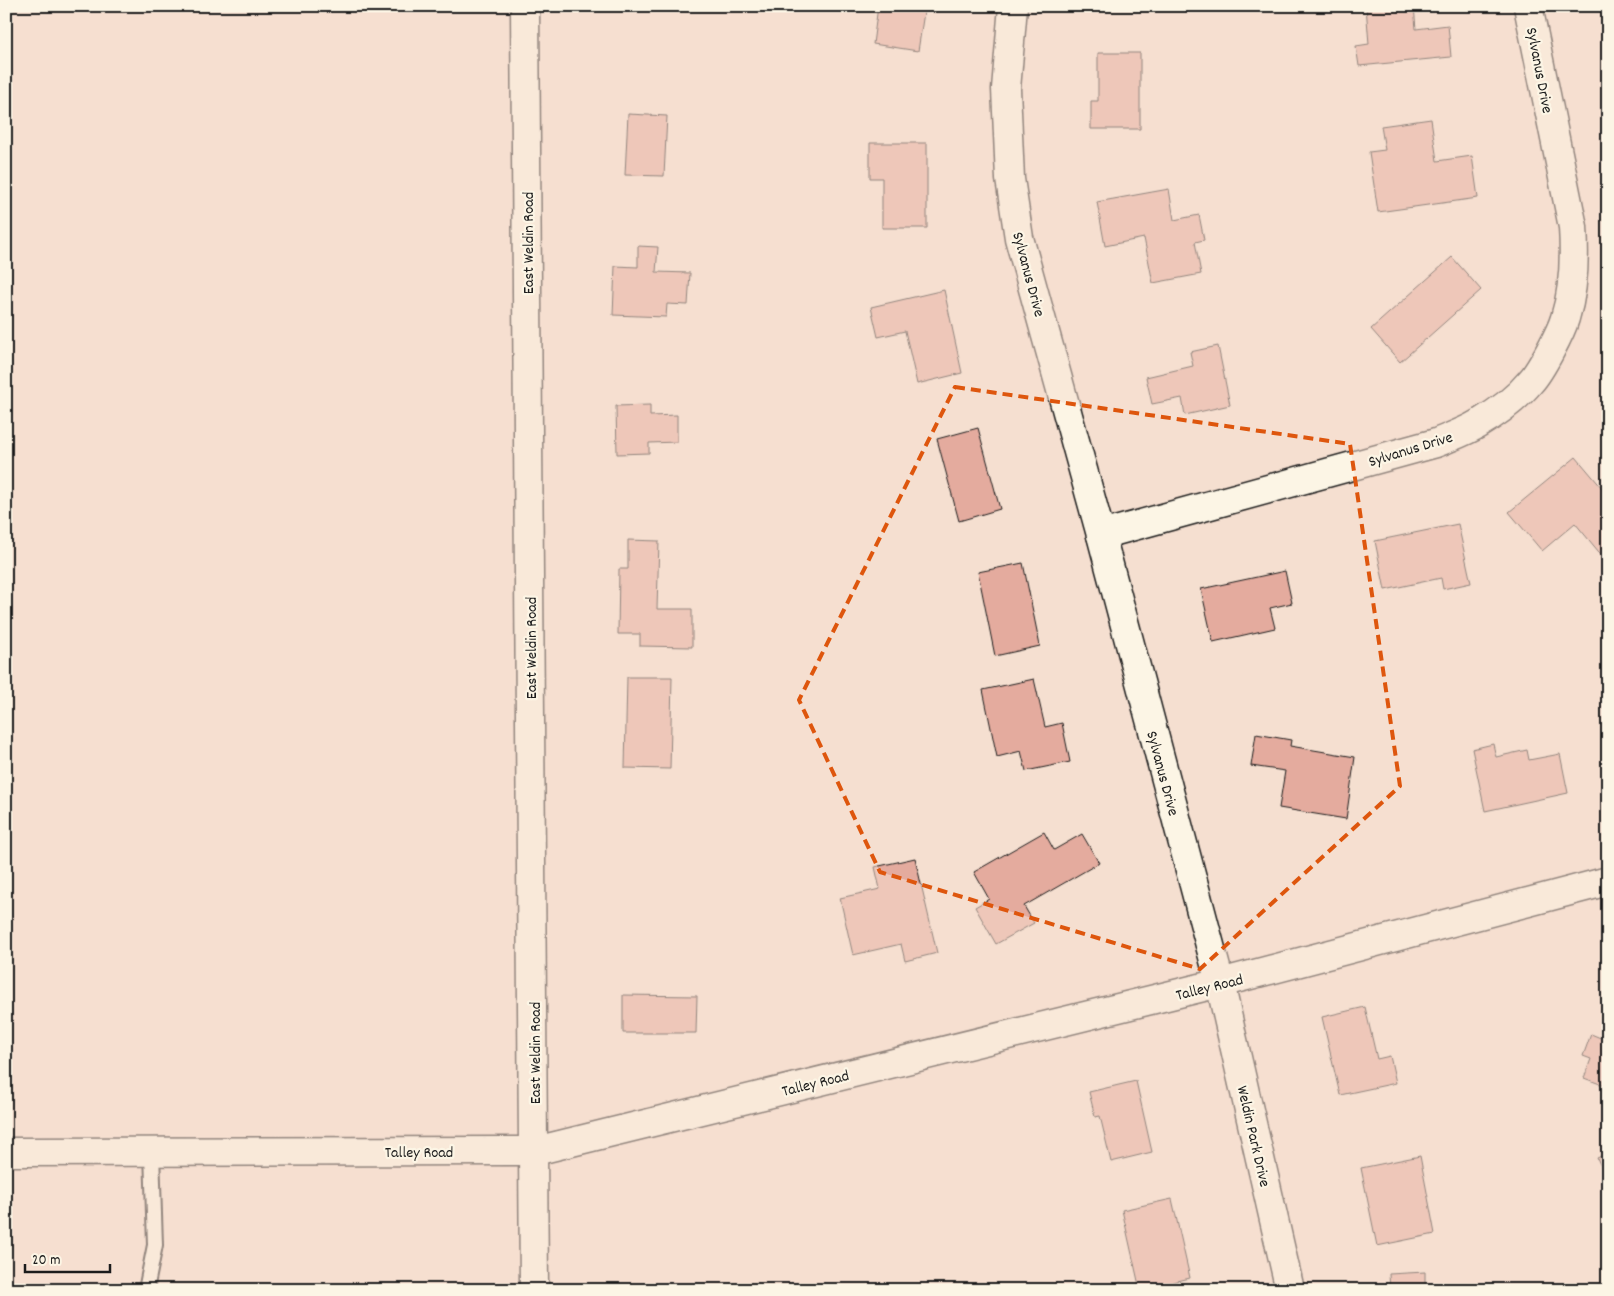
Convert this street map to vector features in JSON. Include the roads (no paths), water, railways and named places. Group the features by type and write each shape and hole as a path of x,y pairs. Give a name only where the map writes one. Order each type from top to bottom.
{"street":[{"name":"East Weldin Road","path":"525,6 535,1151 534,1290"},
{"name":"Sylvanus Drive","path":"1013,6 1006,89 1010,179 1019,238 1101,535 1220,983"},
{"name":"Sylvanus Drive","path":"1101,535 1436,443 1477,425 1503,407 1532,381 1565,319 1571,289 1574,255 1573,227 1528,6"},
{"name":"Talley Road","path":"6,1152 535,1151 1220,983 1608,881"},
{"name":"Weldin Park Drive","path":"1220,983 1290,1290"}],"lane":[{"path":"146,1290 155,1245 152,1152"}]}
